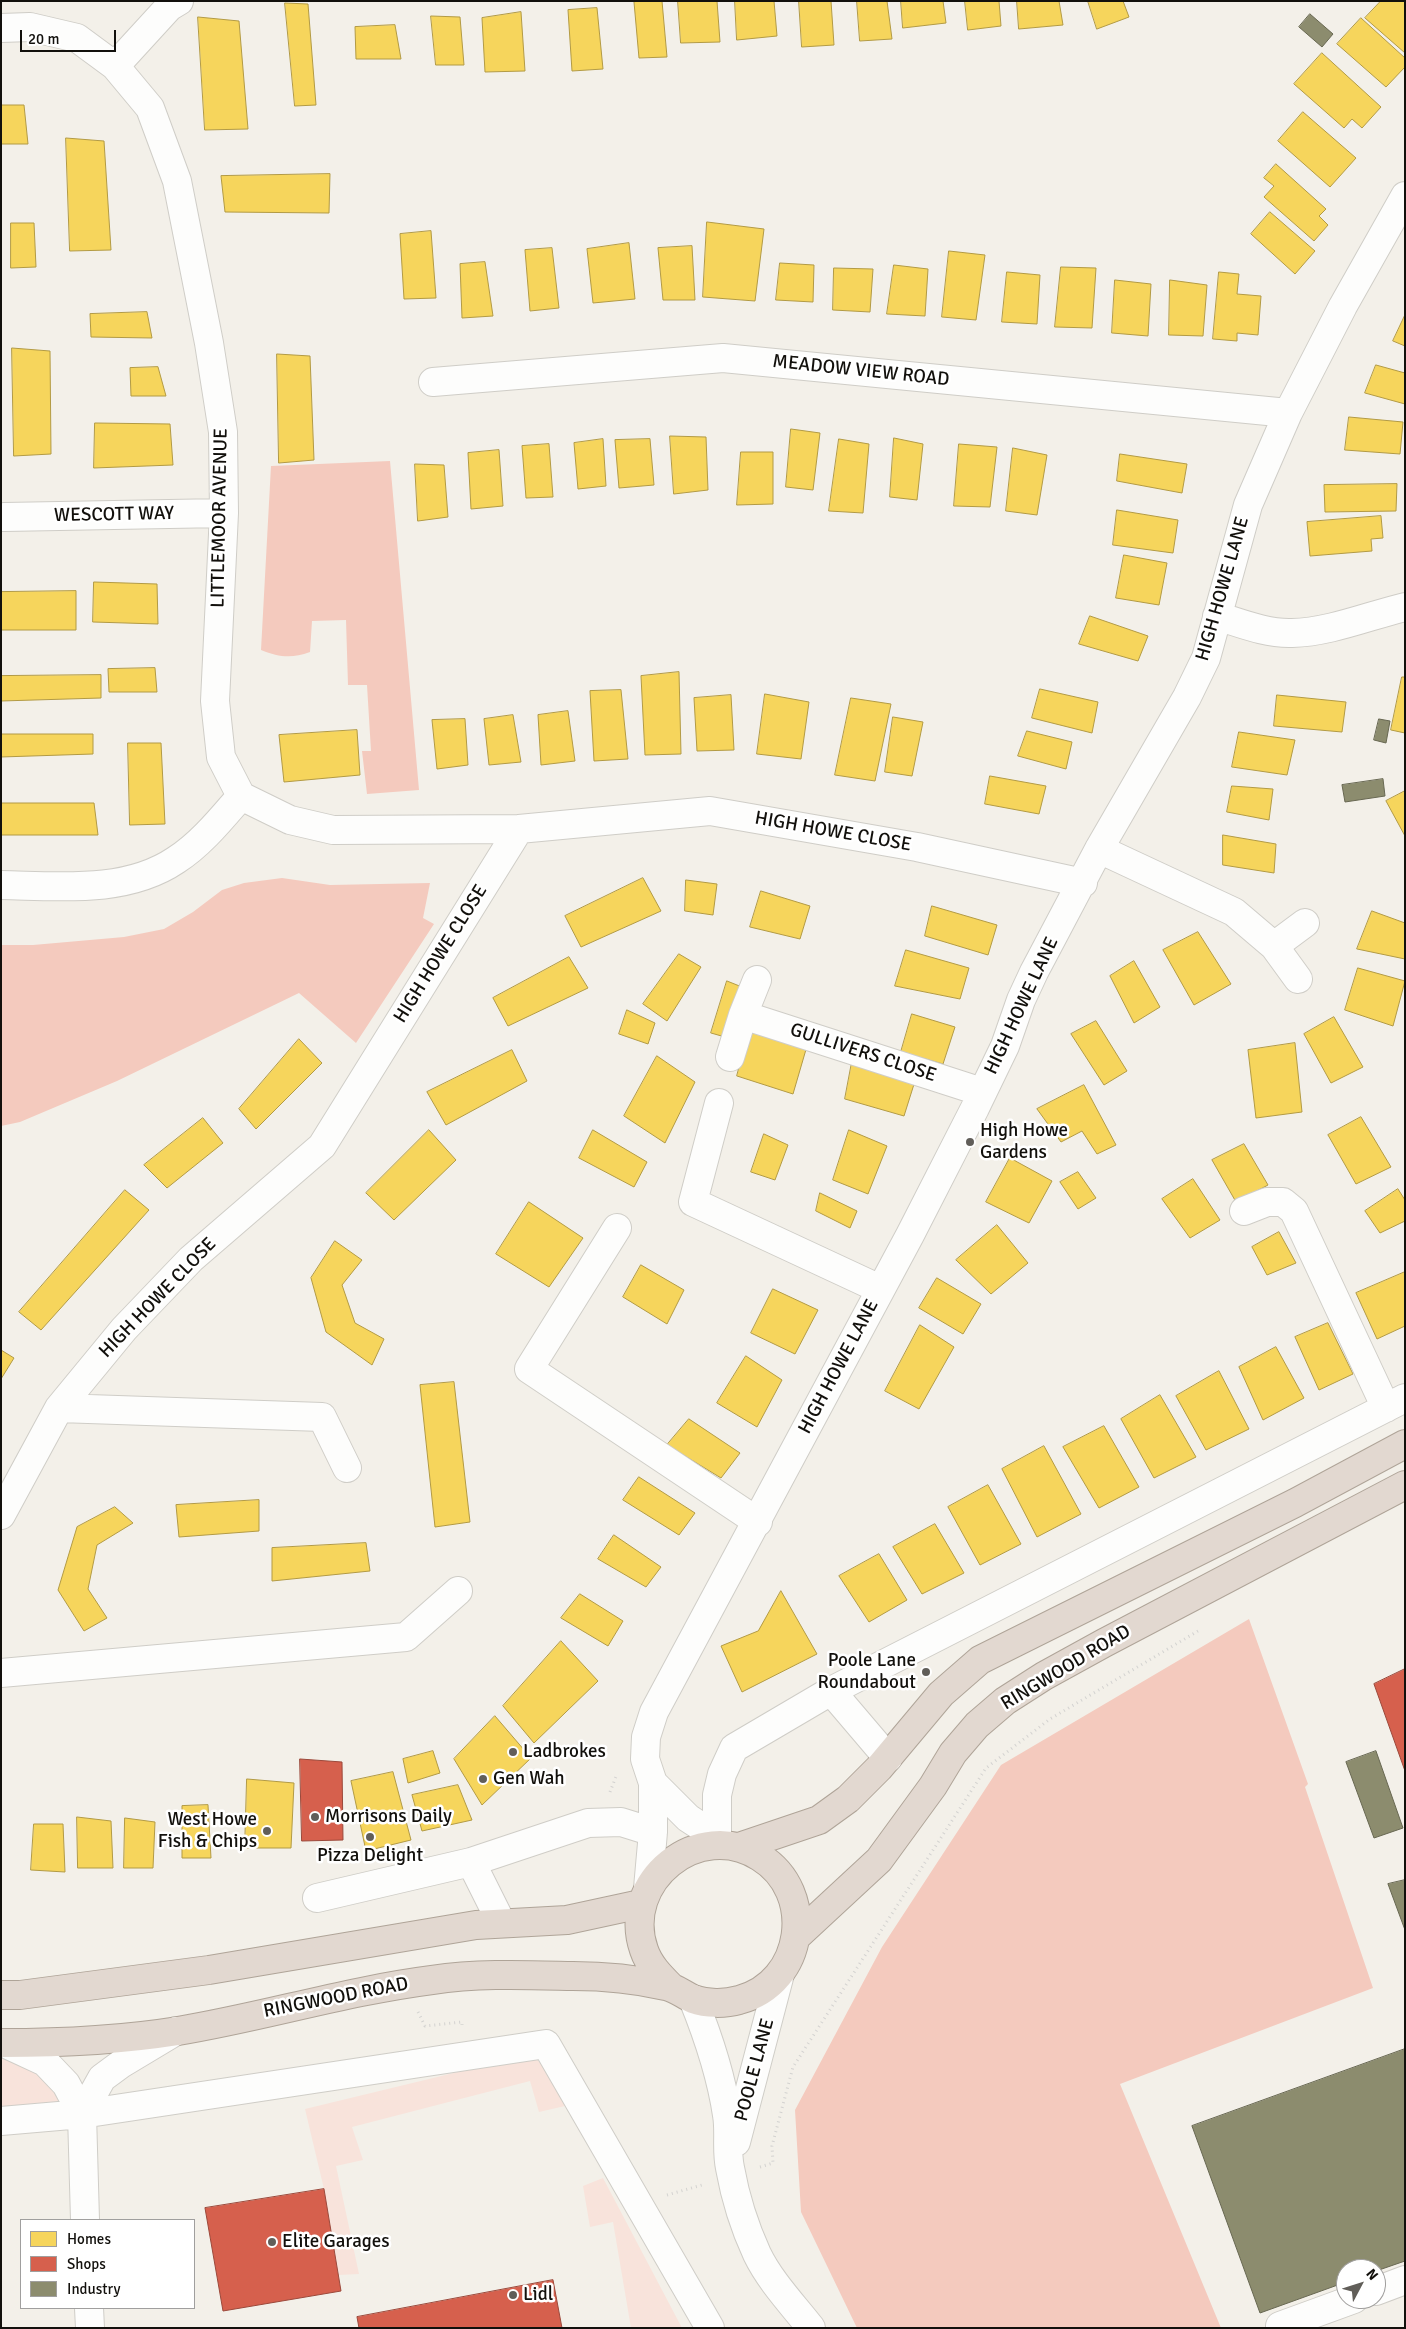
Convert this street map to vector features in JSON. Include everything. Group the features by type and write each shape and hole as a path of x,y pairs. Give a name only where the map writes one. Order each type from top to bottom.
{"highway":[{"path":"726,1843 760,1857 782,1878 790,1890 797,1912 797,1936 794,1949 780,1974 762,1990 740,2000 716,2003 682,1993 655,1971 644,1950 639,1927 645,1896 661,1869 678,1856 699,1847 726,1843 819,1820 848,1799 888,1758 941,1694 980,1660 1295,1503 1405,1444"},
{"name":"RINGWOOD ROAD","path":"797,1936 879,1860 933,1786 954,1752 977,1725 1005,1701 1044,1676 1104,1643 1405,1485"},
{"path":"1,1995 20,1995 209,1970 476,1925 501,1922 567,1920 645,1896"},
{"name":"RINGWOOD ROAD","path":"3,2043 51,2043 176,2031 359,1992 433,1979 506,1974 591,1976 624,1978 682,1993"}],"street":[{"path":"115,66 163,13 179,1"},
{"name":"LITTLEMOOR AVENUE","path":"1,28 30,27 78,38 115,66 150,108 177,181 210,342 223,432 224,513 215,701 222,757 242,796"},
{"name":"HIGH HOWE LANE","path":"645,1896 653,1832 653,1783 645,1759 646,1736 654,1712 673,1673 758,1522 910,1235 1005,1046 1021,1000 1099,849 1202,666 1248,505 1288,413 1343,306 1405,196"},
{"name":"MEADOW VIEW ROAD","path":"434,382 723,358 1288,413"},
{"name":"WESCOTT WAY","path":"4,517 224,513"},
{"path":"1217,616 1262,629 1291,634 1319,630 1405,607"},
{"path":"1,884 92,886 146,875 176,861 205,836 242,796 290,820 333,830 519,828"},
{"name":"HIGH HOWE CLOSE","path":"1,1515 59,1408 124,1329 191,1259 322,1146 519,828 710,811 917,847 1083,883"},
{"path":"1099,849 1234,912 1274,946 1298,979"},
{"path":"1274,946 1304,923"},
{"path":"730,1057 743,1015 757,980"},
{"name":"GULLIVERS CLOSE","path":"743,1015 982,1092"},
{"path":"719,1103 693,1202 880,1289"},
{"path":"726,1843 717,1796 722,1774 734,1748 831,1691 1396,1403 1294,1211 1283,1202 1267,1202 1244,1211"},
{"path":"617,1228 529,1369 758,1522"},
{"path":"59,1408 322,1417 346,1468"},
{"path":"1,1673 406,1637 458,1591"},
{"path":"831,1691 888,1758"},
{"name":"HIGH HOWE LANE","path":"653,1783 688,1818 726,1843"},
{"path":"317,1898 471,1862 588,1823 621,1822 653,1832"},
{"path":"471,1862 501,1922"},
{"name":"POOLE LANE","path":"729,2167 780,1974"},
{"name":"POOLE LANE","path":"682,1993 708,2036 719,2073 728,2116 729,2167 742,2213 758,2256 785,2296 811,2328"},
{"path":"82,2114 102,2078 121,2064 176,2031"},
{"path":"3,2043 45,2062 66,2084 82,2114 85,2219"},
{"path":"1,2121 82,2114 546,2044 710,2328"},
{"path":"1386,2287 1405,2280"},
{"path":"1280,2326 1336,2306"},
{"path":"88,2309 90,2328"}],"path":[{"path":"773,2163 772,2146 793,2066 986,1768 1050,1719 1206,1626"},
{"path":"588,1823 610,1794 626,1749 646,1736"},
{"path":"638,2203 706,2184"}],"shaded area":[{"path":"390,461 419,790 367,794 362,751 371,751 367,685 348,685 346,620 312,621 310,652 297,656 285,656 261,650 271,466"},
{"path":"282,878 330,885 430,883 423,918 434,924 356,1043 299,993 117,1081 20,1122 1,1126 1,945 33,945 124,937 164,929 193,912 222,890 244,883"},
{"path":"1249,1619 1308,1784 1305,1787 1373,1988 1120,2084 1221,2328 857,2328 801,2212 795,2110 882,1947 1001,1765"},
{"path":"1,2043 4,2043 82,2114 1,2121"},
{"path":"524,2056 532,2057 545,2067 565,2106 539,2112 530,2081 352,2127 363,2160 336,2166 359,2274 339,2275 324,2189 305,2109"},
{"path":"603,2178 682,2328 631,2328 613,2222 590,2227 583,2186"}],"building: Homes":[{"path":"662,1 667,57 639,58 634,2"},
{"path":"678,1 717,1 720,42 681,43"},
{"path":"735,1 774,1 777,36 737,40"},
{"path":"799,1 831,1 834,45 802,47"},
{"path":"857,1 887,1 892,39 860,41"},
{"path":"901,1 943,1 946,23 903,28"},
{"path":"965,1 999,1 1001,26 968,30"},
{"path":"1017,1 1059,1 1063,25 1019,29"},
{"path":"1088,1 1123,1 1129,17 1097,29"},
{"path":"1381,1 1405,1 1405,53 1365,18"},
{"path":"285,3 308,4 316,105 295,106"},
{"path":"597,8 603,69 572,71 568,10"},
{"path":"521,12 525,71 485,72 482,18"},
{"path":"431,16 460,17 464,65 436,65"},
{"path":"198,17 239,21 248,129 205,130"},
{"path":"1361,18 1405,58 1405,67 1386,87 1337,44"},
{"path":"395,25 401,59 356,59 355,27"},
{"path":"1322,53 1381,107 1362,128 1352,119 1344,128 1294,84"},
{"path":"1,105 24,105 28,144 1,144"},
{"path":"1303,112 1356,158 1330,187 1278,141"},
{"path":"66,138 104,141 111,250 70,251"},
{"path":"1276,164 1326,209 1319,216 1328,225 1314,241 1264,197 1274,186 1264,178"},
{"path":"330,174 329,213 225,212 221,176"},
{"path":"1270,212 1315,251 1295,274 1251,234"},
{"path":"707,222 764,229 755,301 703,297"},
{"path":"11,223 34,223 36,267 11,268"},
{"path":"431,231 436,298 404,299 400,234"},
{"path":"629,243 635,299 593,303 587,249"},
{"path":"692,246 695,300 663,300 658,248"},
{"path":"552,248 559,308 530,311 525,250"},
{"path":"949,251 985,255 976,320 942,317"},
{"path":"485,262 493,316 462,318 460,264"},
{"path":"780,263 814,265 813,302 776,300"},
{"path":"894,265 928,269 925,316 887,314"},
{"path":"1061,267 1096,268 1092,328 1055,327"},
{"path":"834,268 873,269 870,312 833,310"},
{"path":"1007,272 1040,275 1037,324 1002,322"},
{"path":"1219,272 1239,274 1237,294 1261,296 1258,335 1237,333 1237,341 1213,339"},
{"path":"1115,280 1151,284 1148,336 1112,333"},
{"path":"1170,280 1207,285 1203,336 1169,335"},
{"path":"147,312 152,338 91,337 90,314"},
{"path":"1405,315 1405,346 1393,341"},
{"path":"12,348 50,351 51,454 14,456"},
{"path":"277,354 310,356 314,460 279,463"},
{"path":"1376,365 1405,373 1405,404 1365,393"},
{"path":"158,367 166,396 131,396 130,368"},
{"path":"1349,417 1403,422 1400,454 1345,450"},
{"path":"95,423 170,424 173,465 94,468"},
{"path":"791,429 820,433 813,490 786,487"},
{"path":"670,436 706,437 708,490 674,494"},
{"path":"894,438 923,444 917,500 890,497"},
{"path":"603,439 606,486 578,489 574,443"},
{"path":"650,439 654,485 619,488 615,440"},
{"path":"839,439 869,444 863,513 829,511"},
{"path":"549,444 553,497 526,498 522,446"},
{"path":"959,444 997,447 990,507 954,506"},
{"path":"1013,448 1047,455 1037,515 1006,511"},
{"path":"499,450 503,506 471,509 468,453"},
{"path":"741,452 773,452 773,504 737,505"},
{"path":"1120,454 1187,464 1182,493 1117,481"},
{"path":"415,464 444,465 448,517 418,521"},
{"path":"1397,484 1396,511 1325,512 1324,485"},
{"path":"1117,510 1178,520 1173,553 1113,545"},
{"path":"1381,516 1383,538 1371,539 1372,551 1310,556 1307,522"},
{"path":"1124,555 1167,563 1159,605 1116,598"},
{"path":"94,582 157,584 158,624 93,622"},
{"path":"76,591 76,630 1,630 1,592"},
{"path":"1090,616 1148,636 1138,661 1079,644"},
{"path":"155,668 157,692 109,692 108,669"},
{"path":"679,672 681,754 645,755 641,676"},
{"path":"101,675 101,698 1,701 1,676"},
{"path":"1402,677 1405,677 1405,733 1391,730"},
{"path":"1040,689 1098,702 1092,733 1032,718"},
{"path":"621,690 628,759 594,761 590,691"},
{"path":"765,694 809,702 801,759 757,754"},
{"path":"731,695 734,750 697,751 694,698"},
{"path":"1277,695 1346,702 1342,732 1274,726"},
{"path":"851,698 891,704 875,781 835,775"},
{"path":"568,711 575,761 541,765 538,715"},
{"path":"513,715 521,762 489,765 484,719"},
{"path":"893,717 923,722 912,776 885,772"},
{"path":"465,719 468,765 437,769 432,720"},
{"path":"357,730 360,775 284,782 279,735"},
{"path":"1027,731 1072,742 1066,769 1018,756"},
{"path":"1239,732 1295,740 1287,775 1232,767"},
{"path":"1,734 93,734 93,754 1,757"},
{"path":"128,743 161,743 165,824 130,825"},
{"path":"990,776 1046,786 1039,814 985,804"},
{"path":"1232,786 1273,789 1269,820 1227,812"},
{"path":"1405,791 1405,836 1386,801"},
{"path":"1,803 94,803 98,835 1,835"},
{"path":"1223,835 1276,844 1274,873 1223,865"},
{"path":"643,878 661,911 581,947 565,916"},
{"path":"686,880 717,884 713,915 685,911"},
{"path":"761,891 810,906 800,939 750,927"},
{"path":"932,906 997,925 988,955 925,936"},
{"path":"1372,911 1405,923 1405,959 1357,949"},
{"path":"1198,932 1231,984 1194,1005 1163,950"},
{"path":"906,950 969,968 960,999 895,986"},
{"path":"679,954 701,967 667,1021 643,1004"},
{"path":"569,957 588,988 508,1026 493,998"},
{"path":"1134,961 1160,1007 1134,1023 1110,976"},
{"path":"1358,968 1405,981 1393,1026 1345,1010"},
{"path":"727,981 742,987 725,1037 711,1033"},
{"path":"627,1010 655,1023 648,1044 619,1034"},
{"path":"912,1014 955,1027 943,1064 901,1052"},
{"path":"1334,1017 1363,1067 1331,1083 1304,1034"},
{"path":"1096,1021 1127,1071 1104,1085 1071,1034"},
{"path":"750,1028 807,1046 793,1094 737,1076"},
{"path":"299,1039 322,1063 256,1129 239,1109"},
{"path":"1295,1043 1302,1112 1256,1118 1248,1050"},
{"path":"512,1050 527,1081 446,1125 427,1092"},
{"path":"657,1056 695,1082 665,1143 624,1116"},
{"path":"852,1062 915,1081 904,1116 845,1099"},
{"path":"1084,1085 1116,1145 1097,1154 1082,1131 1061,1142 1037,1109"},
{"path":"1361,1117 1391,1167 1356,1184 1328,1135"},
{"path":"203,1118 223,1143 167,1188 144,1165"},
{"path":"429,1130 456,1160 394,1220 366,1193"},
{"path":"593,1130 647,1162 634,1187 579,1158"},
{"path":"849,1130 887,1146 868,1194 833,1180"},
{"path":"764,1134 788,1145 775,1180 751,1172"},
{"path":"1244,1144 1268,1185 1236,1202 1212,1160"},
{"path":"1010,1158 1052,1181 1029,1223 986,1202"},
{"path":"1078,1172 1096,1198 1078,1209 1060,1182"},
{"path":"1193,1179 1220,1220 1190,1238 1162,1199"},
{"path":"1398,1189 1405,1200 1405,1221 1380,1233 1365,1211"},
{"path":"125,1190 149,1210 41,1330 19,1312"},
{"path":"820,1193 857,1211 850,1228 816,1211"},
{"path":"529,1202 583,1238 549,1287 496,1254"},
{"path":"997,1225 1028,1263 991,1294 956,1260"},
{"path":"1279,1232 1296,1263 1267,1275 1252,1247"},
{"path":"335,1241 362,1260 342,1285 355,1323 384,1339 372,1365 326,1332 311,1278"},
{"path":"641,1265 684,1290 667,1324 623,1297"},
{"path":"1405,1272 1405,1326 1377,1339 1356,1293"},
{"path":"937,1278 981,1304 963,1334 919,1308"},
{"path":"773,1289 818,1310 795,1354 751,1333"},
{"path":"1328,1323 1353,1374 1319,1390 1295,1337"},
{"path":"920,1325 954,1347 919,1409 885,1391"},
{"path":"1276,1347 1304,1398 1263,1420 1239,1367"},
{"path":"1,1350 14,1358 1,1379"},
{"path":"746,1356 782,1380 757,1427 717,1403"},
{"path":"1219,1371 1249,1429 1206,1450 1176,1396"},
{"path":"454,1382 470,1522 435,1527 420,1385"},
{"path":"1160,1395 1196,1457 1154,1478 1121,1419"},
{"path":"689,1419 740,1453 721,1478 667,1445"},
{"path":"1104,1426 1139,1487 1099,1508 1063,1447"},
{"path":"1044,1446 1081,1514 1037,1537 1002,1469"},
{"path":"639,1477 695,1513 679,1535 623,1500"},
{"path":"988,1485 1021,1544 980,1565 948,1507"},
{"path":"259,1500 259,1531 179,1537 176,1505"},
{"path":"115,1507 133,1523 97,1545 88,1589 107,1618 84,1631 58,1590 77,1527"},
{"path":"935,1524 964,1573 922,1594 893,1547"},
{"path":"614,1535 661,1567 646,1587 598,1559"},
{"path":"366,1543 370,1571 272,1581 272,1548"},
{"path":"879,1554 907,1600 869,1622 839,1576"},
{"path":"781,1591 817,1654 742,1692 721,1646 758,1631"},
{"path":"580,1594 623,1621 608,1646 561,1618"},
{"path":"561,1641 598,1681 534,1743 503,1706"},
{"path":"495,1716 531,1758 482,1805 454,1759"},
{"path":"433,1751 440,1773 408,1783 403,1759"},
{"path":"393,1772 411,1840 366,1851 351,1781"},
{"path":"247,1779 294,1783 291,1848 245,1848"},
{"path":"458,1785 472,1820 422,1831 412,1795"},
{"path":"208,1805 211,1858 182,1858 182,1806"},
{"path":"77,1817 111,1821 113,1868 78,1868"},
{"path":"125,1818 155,1822 153,1868 124,1868"},
{"path":"34,1824 63,1824 65,1872 31,1870"}],"building: Shops":[{"path":"1405,1669 1405,1771 1374,1684"},
{"path":"300,1759 342,1762 343,1840 302,1841"},
{"name":"Elite Garages","path":"324,2189 341,2291 223,2311 205,2208"},
{"name":"Lidl","path":"553,2280 562,2328 359,2328 357,2317"}],"building: Industry":[{"path":"1310,14 1333,34 1322,47 1299,27"},
{"path":"1379,719 1390,721 1386,743 1374,740"},
{"path":"1383,779 1385,796 1345,802 1342,785"},
{"path":"1376,1751 1403,1828 1374,1838 1346,1762"},
{"path":"1405,1880 1405,1930 1388,1884"},
{"path":"1405,2049 1405,2261 1386,2268 1386,2259 1336,2259 1336,2286 1260,2313 1192,2126"}],"place":[{"name":"High Howe Gardens","path":"970,1142"},
{"name":"Poole Lane Roundabout","path":"926,1672"},
{"name":"Ladbrokes","path":"513,1752"},
{"name":"Gen Wah","path":"483,1779"},
{"name":"Morrisons Daily","path":"315,1817"},
{"name":"West Howe Fish & Chips","path":"267,1831"},
{"name":"Pizza Delight","path":"370,1837"},
{"name":"Elite Garages","path":"272,2242"},
{"name":"Lidl","path":"513,2295"}]}
